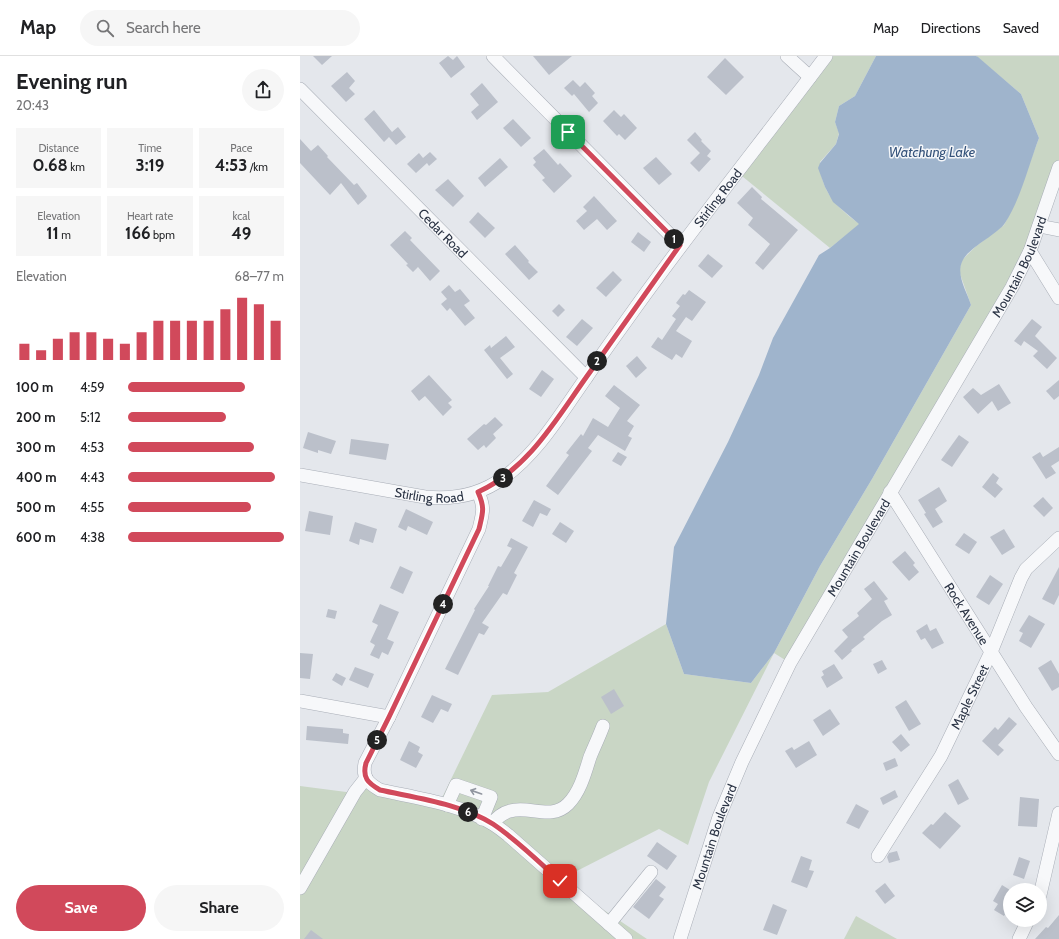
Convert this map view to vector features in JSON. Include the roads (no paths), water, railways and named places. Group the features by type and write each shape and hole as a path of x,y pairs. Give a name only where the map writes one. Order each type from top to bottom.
{"street":[{"path":"493,56 680,245"},
{"path":"787,56 810,77"},
{"name":"Stirling Road","path":"300,475 425,498 454,498 478,492 492,486 521,463 552,427 680,245 826,56"},
{"name":"Cedar Road","path":"300,89 586,377"},
{"name":"Mountain Boulevard","path":"680,939 719,816 742,762 790,663 1012,287 1030,251 1059,167"},
{"path":"1039,226 1059,230"},
{"path":"1030,251 1059,298"},
{"path":"478,492 484,509 479,529 366,763 364,771 366,778 371,785 380,790 447,805 468,812 487,821 508,835 626,939"},
{"name":"Rock Avenue","path":"890,492 1026,707 1059,754"},
{"name":"Maple Street","path":"878,856 941,756 991,652 1026,569 1059,538"},
{"path":"300,701 389,717"},
{"path":"487,821 510,811 519,810 547,813 565,807 574,796 581,783 603,726"},
{"path":"300,888 355,792 366,778"},
{"path":"447,805 456,785 491,797 487,821"},
{"path":"1043,883 1059,813"},
{"path":"609,924 651,872"},
{"path":"1019,939 1025,927"}],"water":[{"name":"Watchung Lake","path":"876,56 978,57 1021,94 1039,138 1020,193 1005,223 1001,228 970,252 962,262 960,267 961,278 971,305 872,479 820,566 774,653 751,683 684,674 666,624 674,547 728,442 759,375 773,338 819,255 830,248 859,224 833,202 825,187 818,168 820,163 836,144 839,134 835,122 839,106 855,96"}]}
